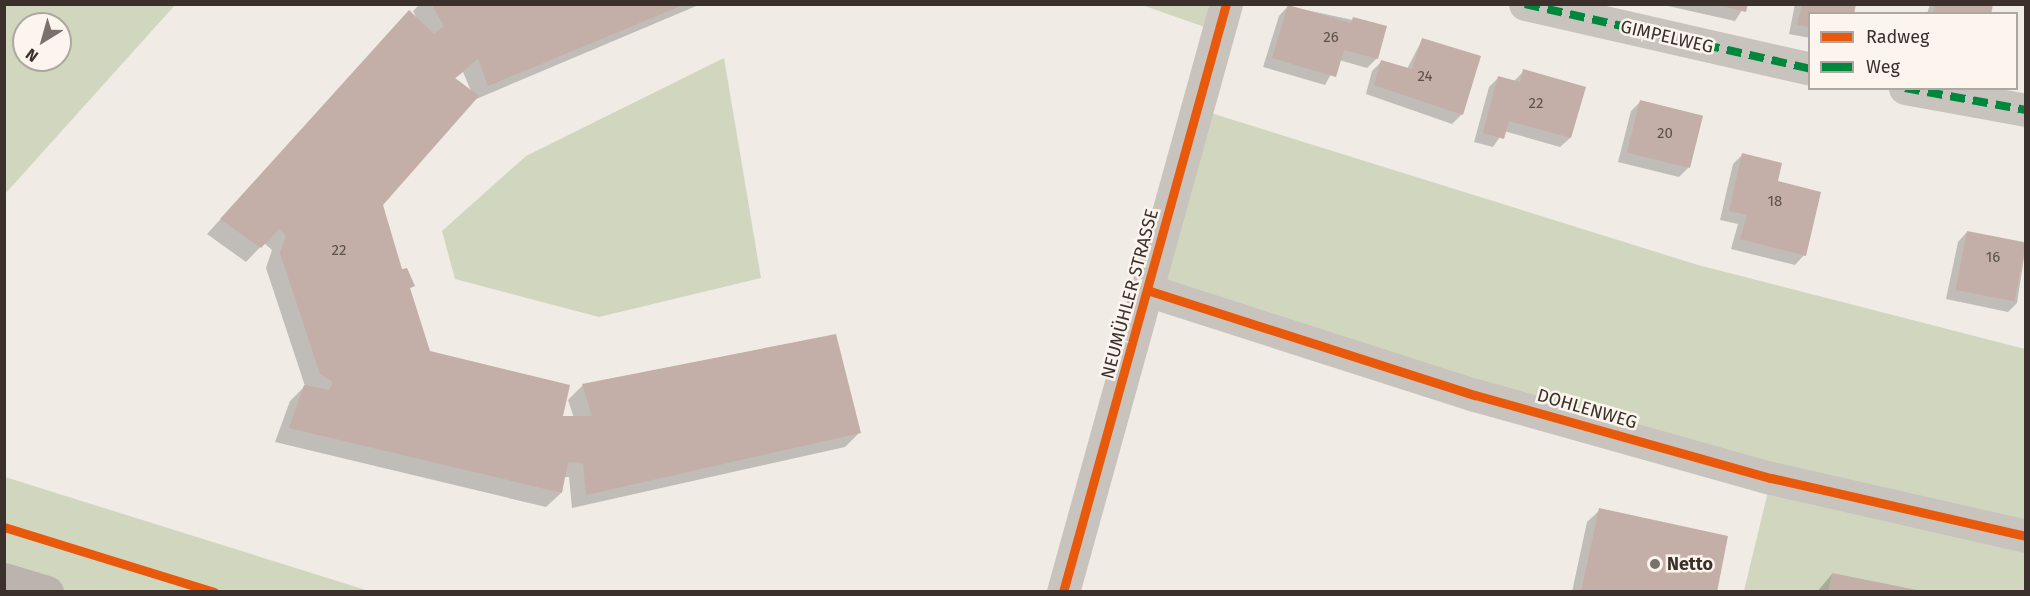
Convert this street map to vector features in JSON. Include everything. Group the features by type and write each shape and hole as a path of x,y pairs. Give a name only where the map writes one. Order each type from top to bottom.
{"street":[{"name":"NEUMÜHLER STRASSE","path":"1063,591 1226,4"},
{"name":"GIMPELWEG","path":"1525,4 1808,69"},
{"path":"1916,90 2025,110"},
{"name":"DOHLENWEG","path":"1147,290 1475,395 1759,475 2025,536"},
{"path":"4,579 46,591"}],"green space":[{"path":"4,5 175,5 5,194"},
{"path":"1142,5 1226,5 1219,32"},
{"path":"724,58 761,278 599,317 455,279 442,231 526,156"},
{"path":"1198,109 1698,265 2025,349 2025,591 1744,591 1771,479 1147,290"},
{"path":"5,477 369,591 5,591"}],"building":[{"path":"1715,4 1748,4 1746,12"},
{"path":"1802,4 1856,4 1854,12 1808,12 1808,27 1797,25"},
{"path":"1935,4 1993,5 1991,12 1934,12"},
{"path":"432,5 683,5 488,86 478,59 455,78 479,96 383,205 402,269 407,268 415,286 410,288 430,351 570,385 563,416 592,416 582,384 836,334 861,433 586,495 583,463 568,462 562,493 289,428 304,385 329,390 333,382 320,374 280,253 286,235 279,229 261,248 220,219 409,10 434,34 444,26"},
{"path":"1288,5 1351,23 1353,17 1387,26 1378,59 1344,50 1336,77 1272,58"},
{"path":"1422,38 1481,56 1463,115 1374,85 1381,60 1412,69"},
{"path":"1523,69 1586,87 1571,138 1509,121 1504,139 1483,133 1498,76 1520,82"},
{"path":"1640,100 1703,116 1690,168 1627,152"},
{"path":"1742,153 1782,163 1778,181 1821,192 1806,256 1740,239 1747,215 1729,211"},
{"path":"1967,231 2026,242 2014,301 1956,290"},
{"name":"Netto","path":"1599,508 1728,536 1717,592 1581,592"},
{"path":"1832,573 1917,590 1917,592 1828,592"}],"marked path":[{"path":"1525,4 1808,69"},
{"path":"1916,90 2026,110"}],"cycle path":[{"path":"1063,592 1226,4"},
{"path":"1147,290 1475,395 1771,478 2026,536"},
{"path":"4,527 214,592"}],"place":[{"name":"Netto","path":"1655,564"}]}
